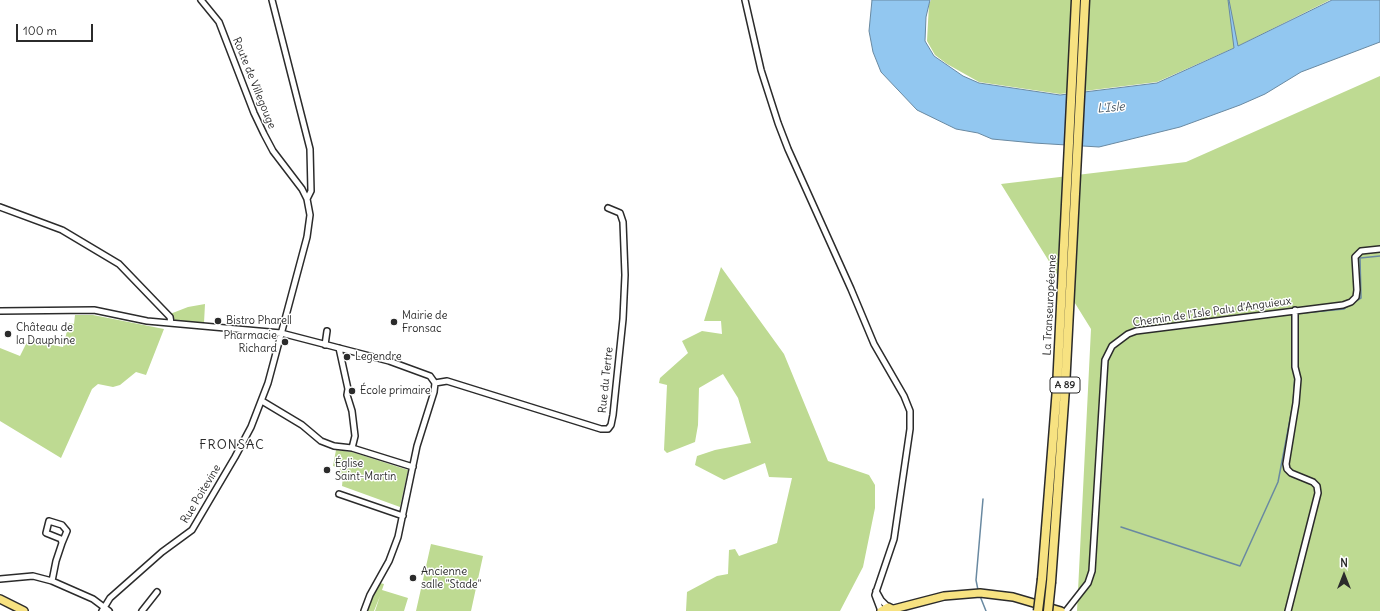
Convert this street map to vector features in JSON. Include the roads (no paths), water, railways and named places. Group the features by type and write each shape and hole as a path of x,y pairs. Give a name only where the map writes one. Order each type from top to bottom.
{"highway":[{"name":"La Transeuropéenne","path":"1038,611 1042,579 1057,388 1076,0"},
{"name":"La Transeuropéenne","path":"1048,611 1065,396 1086,0"}],"main road":[{"path":"881,611 956,595 993,594 1020,598 1061,611"},
{"path":"0,599 24,611"},
{"path":"908,611 919,603"}],"street":[{"name":"Route de Villegouge","path":"201,0 219,22 254,113 273,151 302,189 307,199 310,215 307,236 281,333"},
{"path":"272,0 310,150 312,191 307,199"},
{"path":"745,0 763,76 788,149 852,289 874,344 904,396 910,411 910,429 898,520 890,555 876,591 875,598 881,611"},
{"path":"0,207 62,230 118,264 170,318 171,324"},
{"name":"Rue du Tertre","path":"435,382 447,381 601,429 608,429 611,425 613,415 623,319 625,275 623,222 620,214 608,208"},
{"name":"Chemin de l'Isle Palu d’Anguieux","path":"1066,611 1088,583 1092,571 1105,360 1112,346 1128,334 1136,331 1343,305 1351,302 1356,297 1355,257 1361,251 1380,248"},
{"path":"0,311 94,310 171,324 281,333 389,361 430,376 435,382 434,392 425,419 398,536 389,561 370,595 364,611"},
{"path":"1288,611 1318,493 1317,486 1313,482 1291,473 1287,469 1286,464 1297,387 1295,310"},
{"path":"325,344 327,331"},
{"name":"Rue Poitevine","path":"103,609 110,598 162,552 192,530 251,427 262,401 281,333"},
{"path":"339,348 348,389 347,395 352,411 355,436 352,448"},
{"path":"262,401 302,425 321,441 334,446 352,448 413,467"},
{"path":"340,494 403,516"},
{"path":"52,581 56,561 67,530 62,525 49,521 46,533 61,539 62,543"},
{"path":"0,579 33,576 52,581 78,591 103,609 109,611"},
{"path":"876,591 881,600 893,609"},
{"path":"142,611 157,592"}],"water":[{"name":"L'Isle","path":"872,0 930,0 926,17 925,41 934,56 963,76 979,83 1060,95 1157,83 1234,48 1228,0 1238,46 1332,0 1380,0 1380,42 1301,72 1265,94 1240,105 1180,127 1099,147 1034,143 992,139 978,133 956,129 917,110 881,72 873,52 869,31"}],"waterway":[{"path":"1354,302 1361,298 1360,258 1380,256"},
{"path":"1302,313 1344,309 1351,304"},
{"path":"1121,527 1240,566 1278,482 1293,404 1295,375"},
{"path":"978,590 976,580 983,499"},
{"path":"980,596 986,611"}],"place":[{"name":"Bistro Pharell","path":"218,321"},
{"name":"Mairie de Fronsac","path":"394,322"},
{"name":"Château de la Dauphine","path":"8,334"},
{"name":"Pharmacie Richard","path":"285,342"},
{"name":"Legendre","path":"347,357"},
{"name":"École primaire","path":"352,391"},
{"name":"Église Saint-Martin","path":"327,470"},
{"name":"Ancienne salle \"Stade\"","path":"413,578"}],"district":[{"name":"FRONSAC","path":"232,445"}]}
